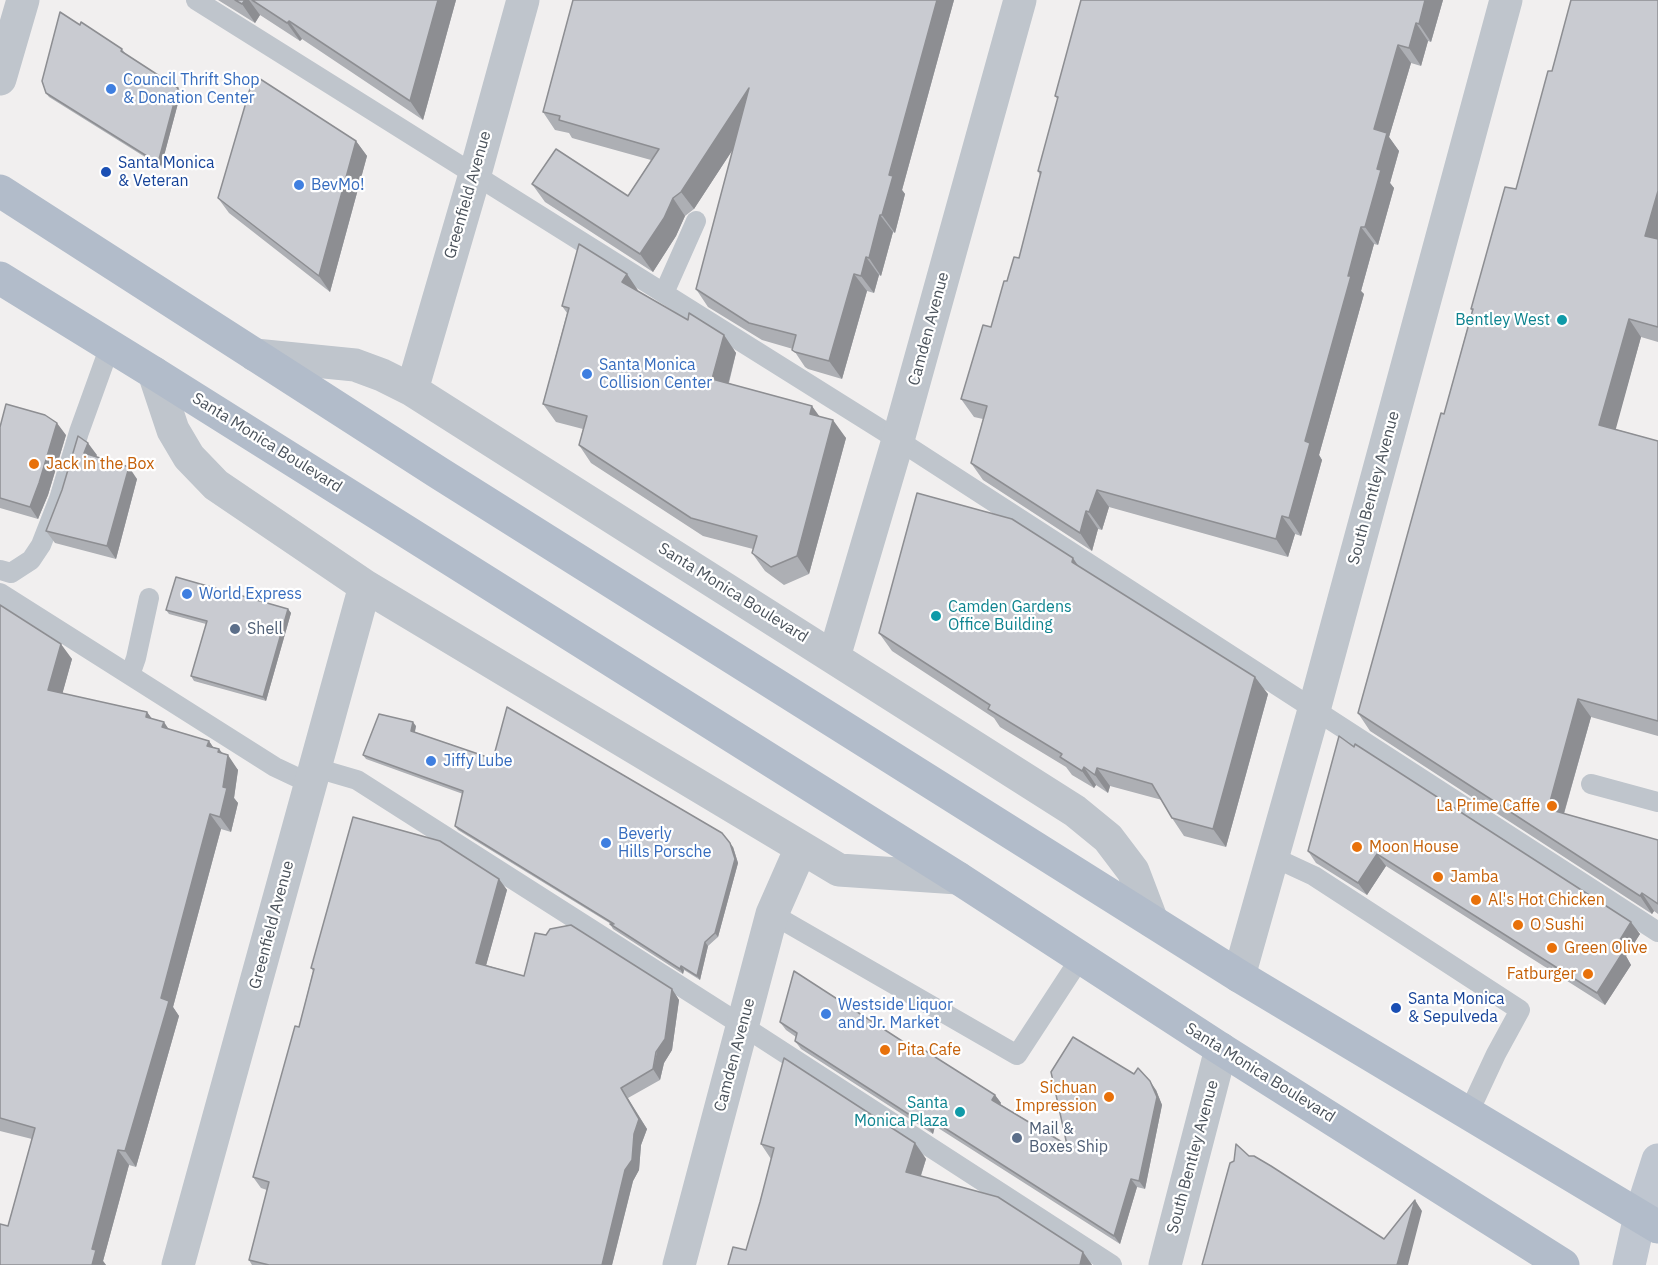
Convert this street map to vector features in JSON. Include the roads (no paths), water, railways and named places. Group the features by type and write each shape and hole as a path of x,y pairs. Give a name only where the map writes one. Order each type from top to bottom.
{"main road":[{"name":"Santa Monica Boulevard","path":"0,191 439,473 1239,976 1649,1222"},
{"name":"Santa Monica Boulevard","path":"0,278 154,372 958,878 1221,1049 1563,1265"},
{"path":"1629,1265 1649,1222 1658,1160"}],"street":[{"path":"0,79 23,0"},
{"name":"Greenfield Avenue","path":"412,390 523,0"},
{"name":"Camden Avenue","path":"834,657 898,440 1020,0"},
{"name":"South Bentley Avenue","path":"1239,976 1314,710 1506,0"},
{"name":"Santa Monica Boulevard","path":"255,355 355,365 412,390 1075,811 1108,838 1133,871 1152,921"},
{"name":"Santa Monica Boulevard","path":"154,372 173,430 189,457 216,485 365,586 839,870 958,878"},
{"name":"Greenfield Avenue","path":"178,1265 365,586"},
{"name":"Camden Avenue","path":"679,1265 772,914 801,848"},
{"name":"South Bentley Avenue","path":"1165,1265 1221,1049"}],"lane":[{"path":"196,0 898,440 1658,932"},
{"path":"664,293 696,221"},
{"path":"0,570 11,573 31,560 41,545 59,500 79,432 110,346"},
{"path":"0,593 275,767 313,776 357,780 1112,1265"},
{"path":"130,675 149,598"},
{"path":"1591,784 1658,802"},
{"path":"1273,857 1314,876 1521,1010 1496,1054 1469,1112"},
{"path":"772,914 1017,1055 1081,957"}],"place":[{"name":"Council Thrift Shop & Donation Center","path":"111,89"},
{"name":"Santa Monica & Veteran","path":"106,172"},
{"name":"BevMo!","path":"299,185"},
{"name":"Bentley West","path":"1562,320"},
{"name":"Santa Monica Collision Center","path":"587,374"},
{"name":"Jack in the Box","path":"34,464"},
{"name":"World Express","path":"187,594"},
{"name":"Camden Gardens Office Building","path":"936,616"},
{"name":"Shell","path":"235,629"},
{"name":"Jiffy Lube","path":"431,761"},
{"name":"La Prime Caffe","path":"1552,806"},
{"name":"Beverly Hills Porsche","path":"606,843"},
{"name":"Moon House","path":"1357,847"},
{"name":"Jamba","path":"1438,877"},
{"name":"Al's Hot Chicken","path":"1476,900"},
{"name":"O Sushi","path":"1518,925"},
{"name":"Green Olive","path":"1552,948"},
{"name":"Fatburger","path":"1588,974"},
{"name":"Santa Monica & Sepulveda","path":"1396,1008"},
{"name":"Westside Liquor and Jr. Market","path":"826,1014"},
{"name":"Pita Cafe","path":"885,1050"},
{"name":"Sichuan Impression","path":"1109,1097"},
{"name":"Santa Monica Plaza","path":"960,1112"},
{"name":"Mail & Boxes Ship","path":"1017,1138"}]}
